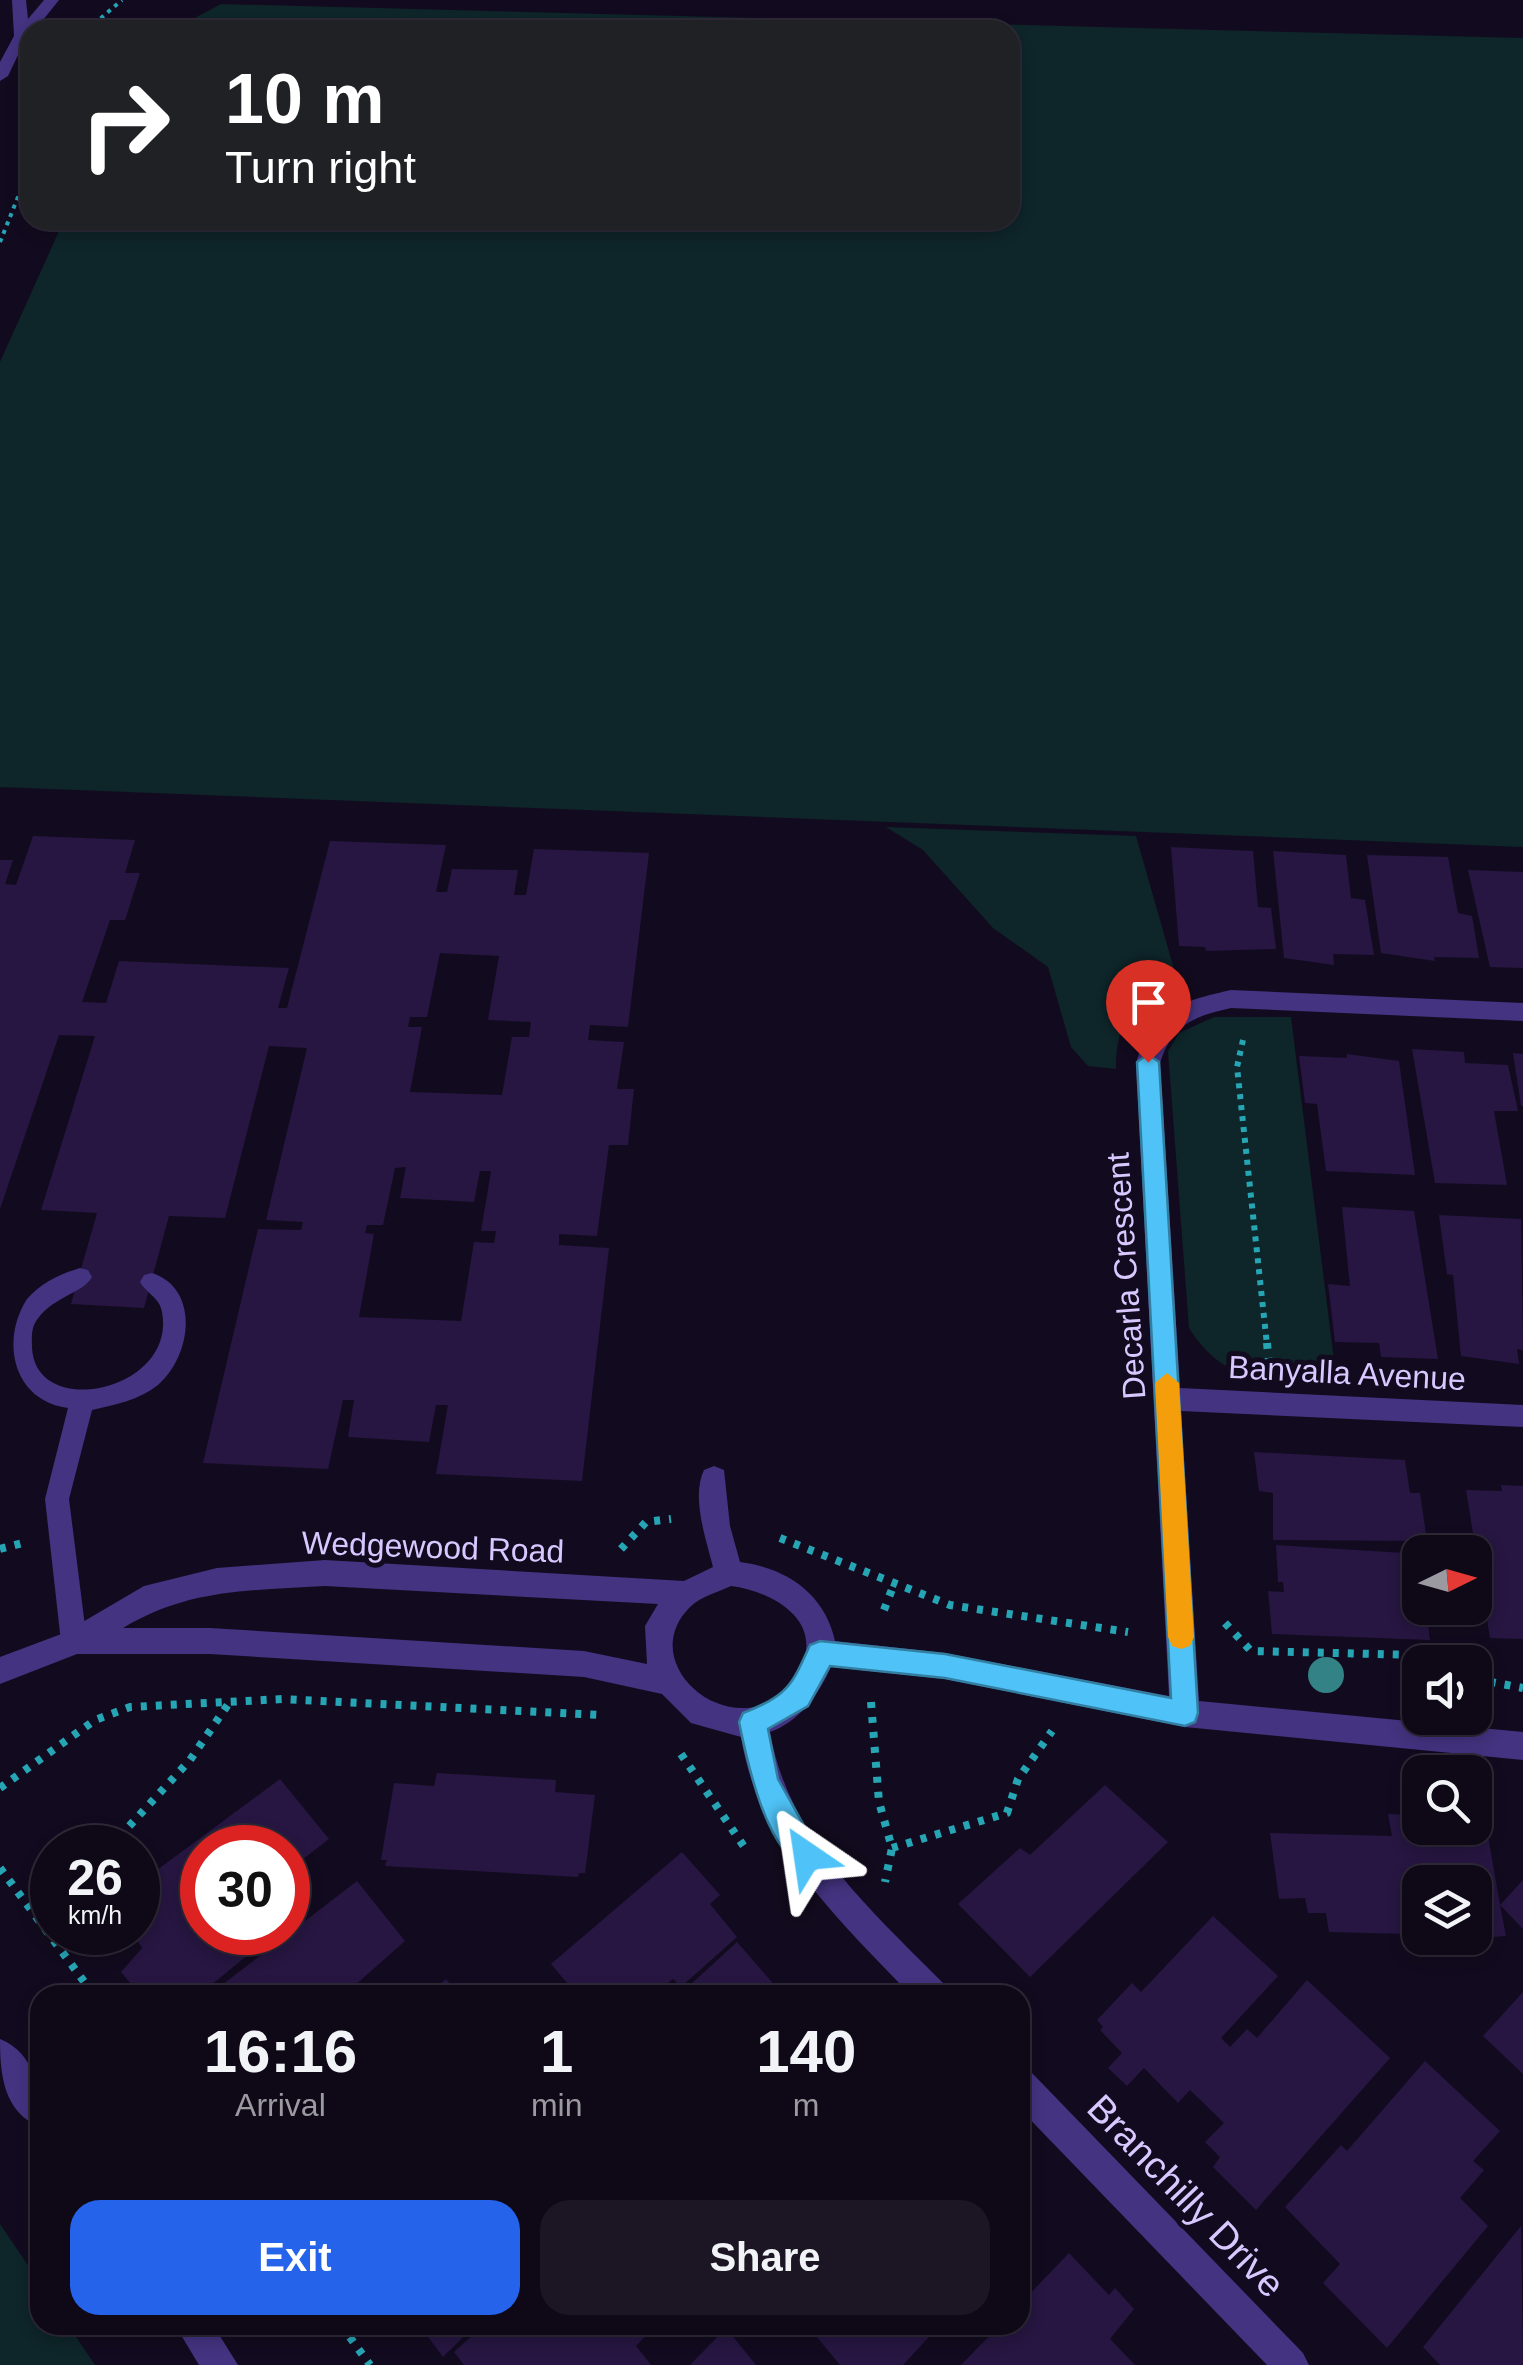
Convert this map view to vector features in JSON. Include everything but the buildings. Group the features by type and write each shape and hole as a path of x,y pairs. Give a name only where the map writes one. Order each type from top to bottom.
{"street":[{"path":"35,20 52,0"},
{"path":"0,76 20,40"},
{"name":"Decarla Crescent","path":"1185,1713 1148,1062 1155,1032 1186,1008 1231,999 1523,1012"},
{"name":"Banyalla Avenue","path":"1168,1399 1523,1416"},
{"path":"714,1478 716,1526 729,1574"},
{"name":"Wedgewood Road","path":"0,1671 74,1642 154,1596 235,1580 326,1573 683,1593"},
{"path":"754,1574 795,1594 818,1631 820,1653 814,1677 798,1698 778,1713 752,1722 726,1722 701,1715 680,1700 664,1681 657,1657 658,1633 683,1593 704,1580 754,1574"},
{"name":"Wedgewood Road","path":"74,1642 210,1641 584,1664 664,1681"},
{"path":"820,1653 945,1666 1185,1713 1523,1746"},
{"path":"752,1722 765,1780 790,1834 840,1899 922,1985"},
{"path":"0,2054 30,2097"},
{"name":"Branchilly Drive","path":"1030,2095 1291,2365"},
{"path":"199,2335 220,2365"}],"lane":[{"path":"80,1277 50,1292 31,1311 20,1333 21,1367 34,1385 55,1398 82,1402 123,1394 149,1379 167,1360 176,1337 174,1306 152,1282"},
{"path":"74,1642 57,1498 82,1402"}],"path":[{"path":"99,20 122,0"},
{"path":"0,242 20,192"},
{"path":"1247,1031 1237,1067 1267,1361 1272,1370"},
{"path":"613,1562 632,1532 646,1522 674,1520"},
{"path":"771,1537 790,1538 950,1606 1128,1632"},
{"path":"884,1610 894,1584"},
{"path":"1222,1618 1251,1651 1402,1655"},
{"path":"1051,1634 1052,1621"},
{"path":"1492,1682 1523,1688"},
{"path":"0,1788 96,1720 130,1707 230,1700 610,1714"},
{"path":"130,1825 190,1760 230,1700"},
{"path":"871,1702 879,1802 892,1848 884,1886"},
{"path":"892,1848 1008,1813 1018,1779 1058,1722"},
{"path":"674,1747 700,1776 754,1861"},
{"path":"0,1868 30,1908"},
{"path":"64,1955 87,1985"},
{"path":"348,2335 370,2365"}],"green space":[{"path":"221,4 834,20 191,20"},
{"path":"1020,25 1523,38 1523,847 0,787 0,362 59,230 1020,230"},
{"path":"886,827 1136,836 1178,983 1150,995 1130,1014 1119,1038 1116,1069 1088,1066 1071,1047 1048,967 993,928 923,850"},
{"path":"1214,1017 1291,1017 1337,1384 1272,1380 1236,1371 1219,1362 1189,1328 1168,1051 1179,1033"},
{"path":"0,2224 30,2268 30,2335 75,2335 95,2365 0,2365"}],"slow traffic":[{"path":"1167,1383 1181,1637"}],"route":[{"path":"807,1856 790,1834 765,1780 752,1722 778,1713 798,1698 814,1677 820,1653 945,1666 1185,1713 1148,1062"}]}
